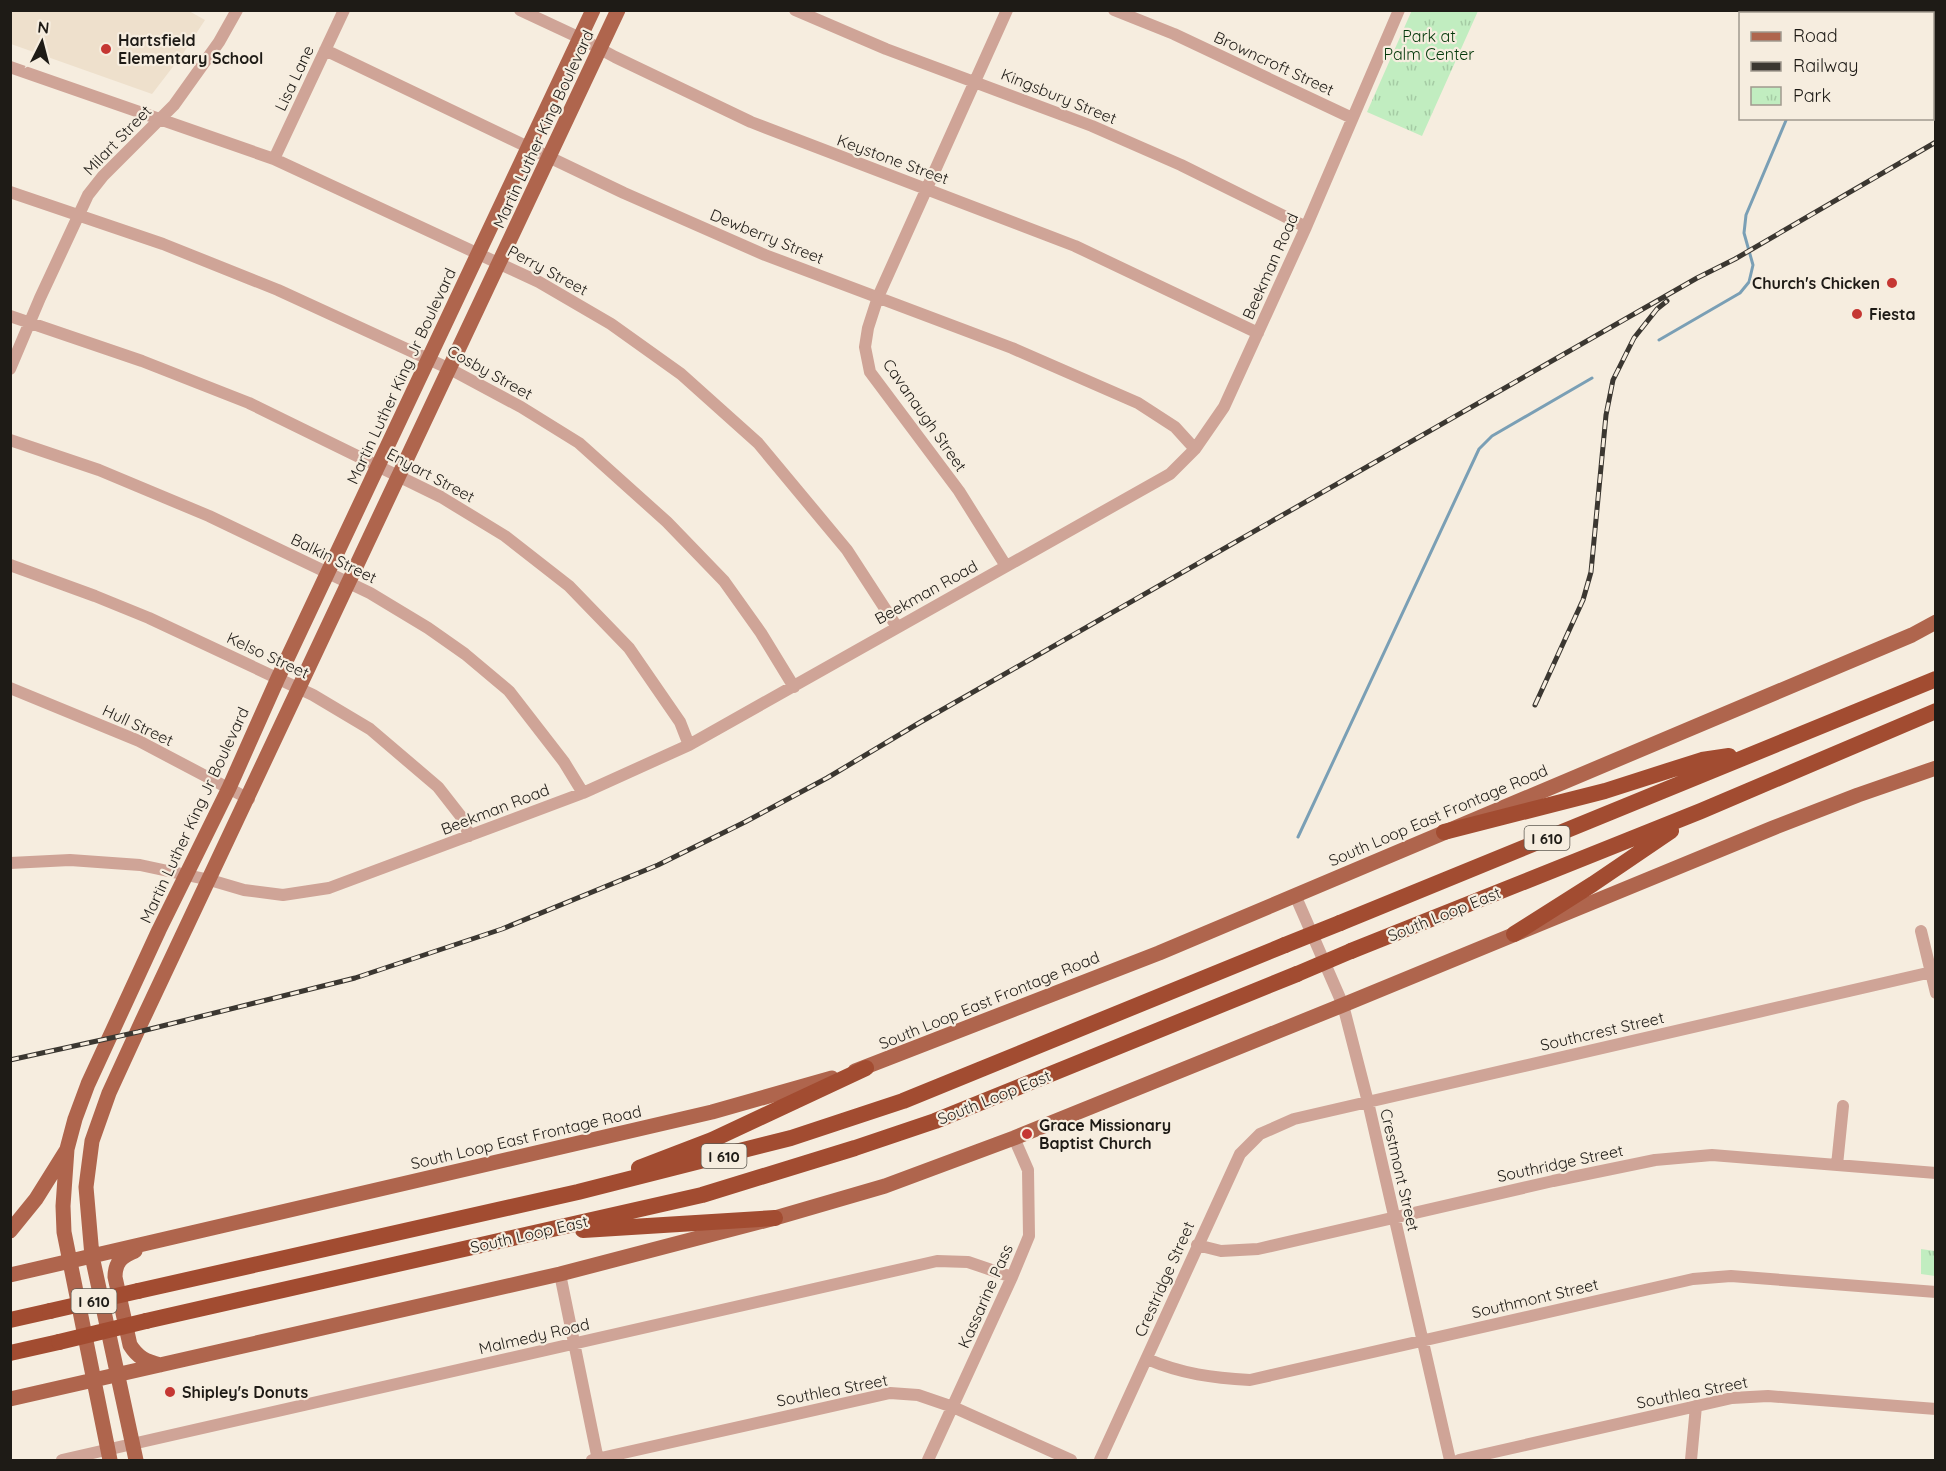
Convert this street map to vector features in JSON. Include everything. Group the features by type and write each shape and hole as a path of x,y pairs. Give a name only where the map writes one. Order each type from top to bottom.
{"highway":[{"name":"South Loop East","path":"10,1320 578,1192 791,1138 903,1101 1935,679"},
{"name":"South Loop East","path":"10,1353 702,1195 855,1148 935,1121 1701,811 1935,711"},
{"path":"1444,832 1605,791 1702,760 1754,753"},
{"path":"1514,934 1701,811"},
{"path":"578,1192 712,1140 866,1068"},
{"path":"534,1233 776,1218"}],"main road":[{"name":"Martin Luther King Boulevard","path":"497,215 592,10"},
{"name":"Martin Luther King Boulevard","path":"500,263 618,10"},
{"name":"Martin Luther King Jr Boulevard","path":"109,1455 68,1261 64,1232 63,1206 67,1149 75,1119 88,1084 121,1013 497,215"},
{"path":"136,1461 92,1256 86,1187 92,1141 109,1093 142,1021 249,799 398,476 500,263"},
{"name":"South Loop East Frontage Road","path":"10,1275 712,1113 866,1068 1159,953 1610,761 1763,699 1911,635 1935,622"},
{"path":"10,1399 560,1274 776,1218 885,1186 1014,1138 1783,824 1935,768"},
{"path":"121,1013 142,1021"},
{"path":"88,1084 109,1093"},
{"path":"10,1231 36,1199 67,1149"},
{"path":"160,1365 144,1360 130,1345 115,1277 115,1269 119,1260 133,1251 209,1234 227,1224"}],"street":[{"name":"Milart Street","path":"10,369 88,195 96,184 174,105 195,79 237,10"},
{"name":"Lisa Lane","path":"274,159 344,10"},
{"name":"Keystone Street","path":"520,10 751,122 1075,246 1258,333"},
{"name":"Kingsbury Street","path":"795,10 886,49 977,81 1092,126 1181,165 1306,227"},
{"name":"Cavanaugh Street","path":"1006,566 959,491 870,372 865,347 868,328 879,297 1007,10"},
{"name":"Browncroft Street","path":"1114,10 1174,34 1352,118"},
{"name":"Beekman Road","path":"10,863 70,860 140,865 186,874 244,890 283,895 329,888 583,793 689,745 1170,474 1195,449 1224,407 1306,227 1400,10"},
{"name":"Dewberry Street","path":"325,50 548,158 765,255 1012,348 1138,403 1175,427 1195,449"},
{"name":"Perry Street","path":"10,67 274,159 480,253 539,282 611,324 681,374 758,443 847,550 897,627"},
{"name":"Cosby Street","path":"10,192 163,244 278,290 429,358 521,407 579,443 667,522 724,581 761,633 794,687"},
{"name":"Enyart Street","path":"10,315 142,361 249,403 441,497 505,536 569,586 628,648 680,722 689,745"},
{"name":"Balkin Street","path":"10,440 99,470 209,516 370,593 428,628 465,654 508,691 564,762 583,793"},
{"name":"Kelso Street","path":"10,566 149,618 300,688 370,729 438,787 463,819 470,836"},
{"name":"Hull Street","path":"10,688 139,741 249,799"},
{"name":"Crestmont Street","path":"1295,895 1343,1005 1368,1102 1450,1461"},
{"path":"1921,931 1933,971 1935,993"},
{"name":"Southcrest Street","path":"1277,1126 1294,1119 1933,971"},
{"path":"1837,1165 1843,1106"},
{"name":"Crestridge Street","path":"1100,1461 1240,1154 1260,1134 1277,1126"},
{"name":"Kassarine Pass","path":"928,1461 1029,1236 1028,1170 1014,1138"},
{"name":"Southridge Street","path":"1197,1245 1221,1251 1258,1249 1655,1160 1712,1155 1935,1173"},
{"name":"Malmedy Road","path":"63,1461 109,1455 132,1444 937,1261 968,1262 1012,1277"},
{"path":"560,1274 596,1460"},
{"name":"Southmont Street","path":"1147,1359 1210,1378 1250,1380 1693,1279 1731,1276 1935,1292"},
{"name":"Southlea Street","path":"596,1460 890,1393 918,1395 953,1407 1071,1461"},
{"name":"Southlea Street","path":"1459,1461 1732,1398 1768,1396 1935,1409"},
{"path":"1691,1461 1696,1406"}],"shaded area":[{"name":"Hartsfield Elementary School","path":"10,11 189,11 205,20 152,94 11,44"}],"green space":[{"name":"Park at Palm Center","path":"1412,10 1478,11 1422,136 1367,112"},
{"path":"1921,1249 1935,1251 1935,1276 1921,1274"}],"waterway":[{"path":"1659,340 1740,293 1749,282 1753,265 1744,233 1746,215 1786,120"},
{"path":"1298,837 1479,449 1492,436 1592,378"}],"railway":[{"path":"10,1060 138,1032 355,978 502,929 658,865 827,778 919,723 1697,278 1735,259 1936,142"},
{"path":"1535,705 1583,600 1591,572 1606,415 1613,380 1634,338 1657,309 1667,301"}],"place":[{"name":"Hartsfield Elementary School","path":"106,49"},
{"name":"Church's Chicken","path":"1892,283"},
{"name":"Fiesta","path":"1857,314"},
{"name":"Grace Missionary Baptist Church","path":"1027,1134"},
{"name":"Shipley's Donuts","path":"170,1392"}]}
